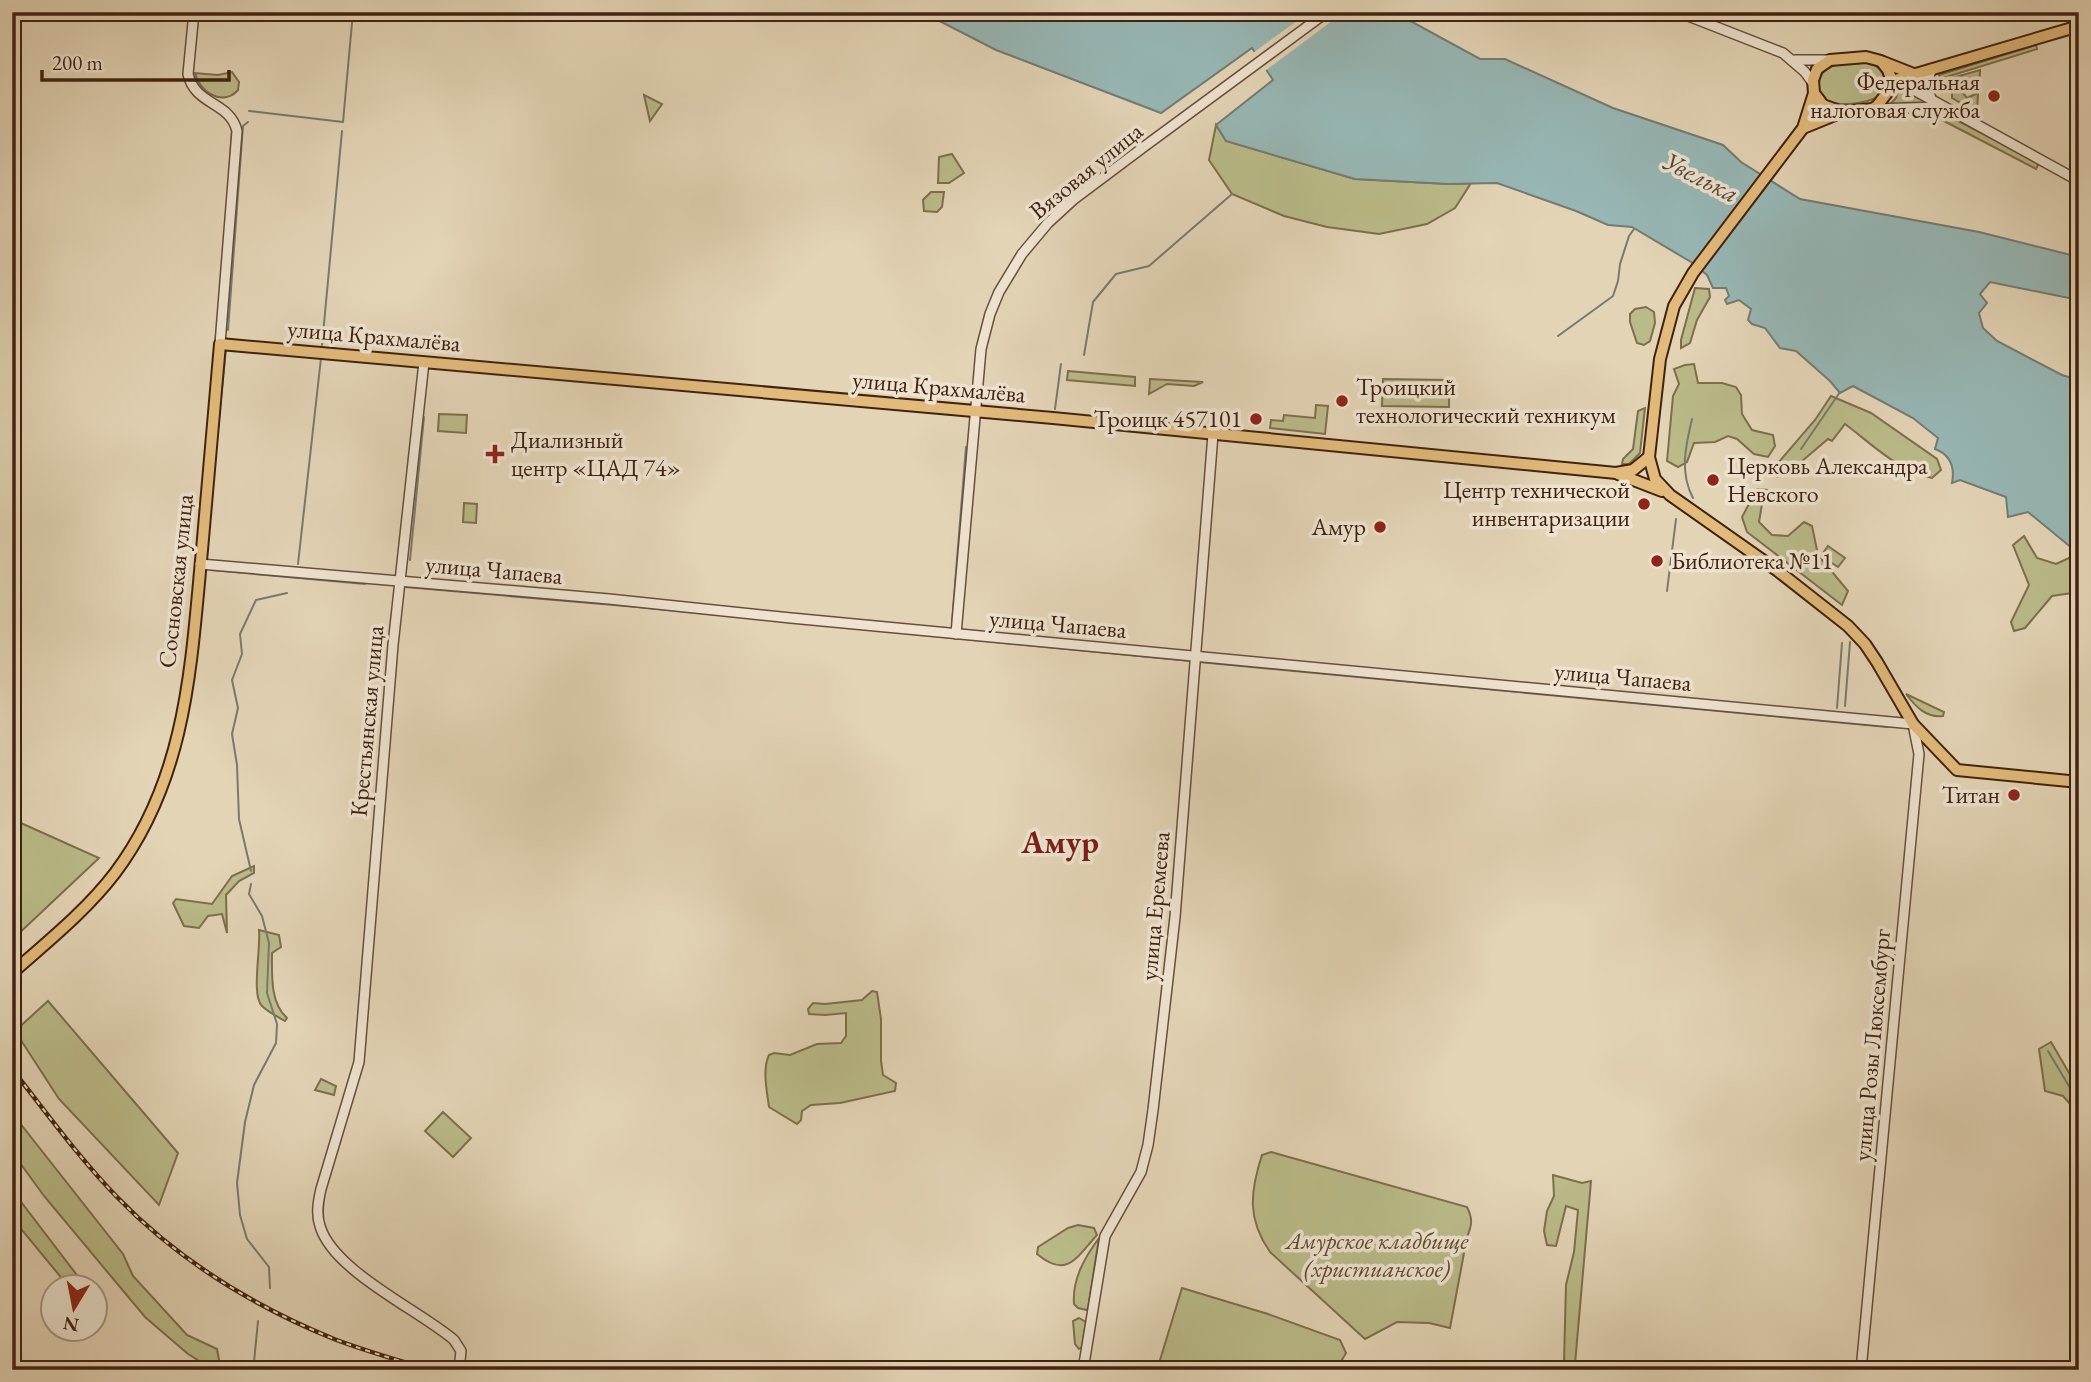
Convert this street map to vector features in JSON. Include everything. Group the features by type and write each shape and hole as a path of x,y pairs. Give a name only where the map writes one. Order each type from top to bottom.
{"main road":[{"path":"1892,81 2079,26"},
{"path":"1916,75 1866,57 1830,60 1817,69 1803,128 1693,273 1674,306 1664,339 1649,457 1656,478 1670,495 1777,571 1847,626 1877,662 1913,724 1956,769 2079,782"},
{"path":"1803,128 1842,112 1872,109 1886,97 1892,81 1881,61"},
{"path":"1813,88 1823,105 1842,112"},
{"name":"улица Крахмалёва","path":"220,344 975,411 1616,473 1634,478 1670,495"},
{"name":"Сосновская улица","path":"12,974 115,873 161,792 171,766 181,724 200,564 220,344"},
{"path":"1616,473 1633,470 1649,457"}],"street":[{"name":"Сосновская улица","path":"194,12 188,74 196,92 228,114 236,125 237,135 220,344"},
{"name":"Вязовая улица","path":"956,634 981,349 990,314 1009,273 1034,238 1073,201 1327,12"},
{"path":"1678,12 1783,53 1794,60 1813,88"},
{"path":"1794,60 1830,60"},
{"path":"1932,69 1925,90 1939,105"},
{"path":"1892,81 1912,89 2079,181"},
{"path":"1872,109 1939,105"},
{"name":"Крестьянская улица","path":"424,362 399,582 359,1062 318,1200 320,1227 327,1242 345,1262 375,1286 454,1340 461,1351 459,1370"},
{"name":"улица Еремеева","path":"1083,1370 1105,1236 1138,1179 1148,1144 1175,917 1213,434"},
{"name":"улица Чапаева","path":"200,564 610,599 1913,724"},
{"name":"улица Розы Люксембург","path":"1861,1370 1919,754 1913,724"},
{"path":"1919,754 1927,748 1938,750"}],"green space":[{"path":"2036,45 2037,49 1940,79 1939,75"},
{"path":"1870,63 1880,70 1884,79 1883,88 1876,98 1860,103 1840,104 1824,98 1820,92 1822,74 1831,67"},
{"path":"1980,70 1979,91 1969,85 1962,90 1952,89 1952,78"},
{"path":"232,72 239,82 238,90 226,97 212,95 206,91 195,73 218,75"},
{"path":"1900,85 1934,103 1887,108 1896,98"},
{"path":"1952,91 1962,92 1967,98 1978,93 1977,112 1952,98"},
{"path":"644,95 662,104 650,121"},
{"path":"1945,114 2039,163 2036,169 1942,120"},
{"path":"1216,125 1226,141 1355,179 1471,183 1455,208 1427,224 1379,234 1327,227 1284,216 1232,194 1209,160"},
{"path":"952,154 964,173 949,183 938,183 939,157"},
{"path":"931,192 944,192 942,207 937,212 924,211 923,200"},
{"path":"1695,288 1709,289 1710,297 1697,320 1690,343 1681,348 1681,340"},
{"path":"1646,307 1654,312 1655,323 1650,341 1644,345 1637,343 1630,314 1635,309"},
{"path":"1694,364 1698,383 1722,383 1736,387 1741,395 1742,414 1752,430 1773,435 1775,446 1768,457 1754,454 1737,439 1728,436 1715,442 1694,443 1687,462 1678,467 1667,461 1673,396 1679,384 1674,369"},
{"path":"1068,371 1135,377 1135,386 1067,380"},
{"path":"1150,379 1203,382 1194,386 1167,384 1149,394"},
{"path":"1383,379 1449,380 1449,407 1382,406"},
{"path":"1831,396 1871,413 1937,459 1941,470 1932,478 1908,469 1886,456 1845,424 1832,441 1828,439 1801,462 1777,477 1772,470 1815,420"},
{"path":"1316,405 1328,406 1325,434 1270,428 1271,420 1283,421 1284,415 1315,418"},
{"path":"1645,408 1640,453 1629,464 1622,464 1623,459 1633,449 1638,411"},
{"path":"439,414 467,415 466,433 438,431"},
{"path":"1757,489 1778,491 1785,497 1762,504 1759,522 1772,535 1788,536 1804,522 1812,526 1818,555 1848,591 1842,605 1747,532 1742,517"},
{"path":"464,503 477,504 476,523 463,522"},
{"path":"2024,536 2037,558 2056,564 2069,558 2079,567 2079,592 2052,596 2025,628 2014,631 2011,622 2029,585 2013,545"},
{"path":"1828,546 1845,558 1838,567 1821,556"},
{"path":"1906,694 1944,712 1943,716 1922,711"},
{"path":"12,819 99,858 12,940"},
{"path":"254,866 254,873 239,881 226,895 227,933 222,914 208,916 199,928 184,926 173,903 176,899 212,904 232,876"},
{"path":"259,930 279,935 281,947 272,953 272,979 277,1005 287,1018 285,1021 264,1008 259,1000"},
{"path":"872,991 877,992 881,1019 883,1075 896,1083 895,1091 840,1103 811,1105 802,1111 801,1120 797,1124 769,1107 765,1074 769,1055 790,1055 817,1044 841,1043 846,1036 846,1013 809,1014 808,1009 813,1003 862,1000"},
{"path":"48,1001 178,1153 159,1205 59,1099 15,1031"},
{"path":"2051,1042 2079,1090 2079,1114 2063,1096 2045,1091 2039,1049"},
{"path":"321,1079 336,1086 334,1095 315,1090"},
{"path":"443,1112 471,1138 453,1157 425,1131"},
{"path":"12,1113 123,1254 133,1276 187,1335 217,1349 221,1370 214,1370 188,1354 145,1317 44,1196 12,1152"},
{"name":"Амурское кладбище (христианское)","path":"1271,1152 1467,1207 1471,1225 1450,1328 1429,1323 1397,1322 1365,1339 1270,1252 1257,1228 1253,1193 1262,1155"},
{"path":"1553,1175 1582,1183 1591,1181 1575,1364 1564,1362 1566,1285 1574,1252 1578,1210 1566,1206 1556,1246 1547,1245 1544,1231 1547,1211 1554,1196"},
{"path":"12,1190 76,1274 58,1274 12,1218"},
{"path":"1078,1225 1094,1228 1097,1235 1077,1258 1064,1265 1056,1265 1037,1254 1038,1247 1068,1228"},
{"path":"1099,1238 1088,1308 1078,1308 1074,1304 1077,1277"},
{"path":"1182,1288 1268,1314 1340,1340 1346,1353 1336,1370 1157,1370"},
{"path":"1079,1318 1086,1322 1082,1347 1079,1349 1075,1344 1073,1321"}],"water":[{"name":"Увелька","path":"922,12 1394,12 1480,59 1505,59 1613,108 1723,145 1741,162 1800,199 1979,232 2079,257 2079,300 1990,282 1980,294 1987,303 1979,313 1983,328 1997,341 2062,375 2079,380 2079,554 2028,512 2008,517 2006,497 1960,480 1952,483 1951,462 1935,449 1938,438 1913,418 1853,386 1840,393 1796,351 1780,348 1765,328 1752,324 1748,320 1751,309 1739,300 1727,304 1725,300 1729,296 1726,288 1713,288 1707,275 1691,262 1632,227 1608,225 1497,183 1449,184 1355,179 1226,141 1216,125 1273,80 1252,48 1161,113 996,50"}],"pier":[{"path":"1309,12 1344,12 1265,71 1253,53"}],"waterway":[{"path":"12,15 17,12"},
{"path":"249,111 343,122 353,12"},
{"path":"228,330 243,126 248,122"},
{"path":"230,160 232,130"},
{"path":"322,345 342,131"},
{"path":"1084,355 1093,302 1116,274 1149,266 1232,194"},
{"path":"1558,336 1613,296 1620,264 1634,229"},
{"path":"216,448 226,349"},
{"path":"298,564 321,358"},
{"path":"1055,409 1061,364"},
{"path":"1801,449 1840,392"},
{"path":"410,560 424,417"},
{"path":"1692,419 1685,468 1693,498"},
{"path":"1024,421 1060,424"},
{"path":"952,622 966,447"},
{"path":"1667,591 1676,519"},
{"path":"211,570 365,584"},
{"path":"405,587 1190,661"},
{"path":"251,871 239,819 237,765 232,734 238,708 232,680 242,654 240,634 256,600 287,593"},
{"path":"1845,706 1850,642"},
{"path":"1837,708 1842,643"},
{"path":"1199,662 1888,727"},
{"path":"251,884 249,894 262,916 269,943 267,993 277,1024 276,1043 254,1085 245,1122 237,1183 240,1215 247,1239 269,1267 270,1288"},
{"path":"2048,1051 2079,1103"},
{"path":"258,1321 254,1362 259,1370"}],"railway":[{"path":"12,1069 103,1182 141,1220 191,1261 246,1296 304,1326 346,1343 430,1370"}],"place":[{"name":"Федеральная налоговая служба","path":"1994,96"},
{"name":"Троицкий технологический техникум","path":"1342,401"},
{"name":"Троицк 457101","path":"1256,419"},
{"name":"Диализный центр «ЦАД 74»","path":"495,454"},
{"name":"Церковь Александра Невского","path":"1713,480"},
{"name":"Центр технической инвентаризации","path":"1644,504"},
{"name":"Амур","path":"1380,527"},
{"name":"Библиотека №11","path":"1657,561"},
{"name":"Титан","path":"2014,795"}],"district":[{"name":"Амур","path":"1060,842"}]}
